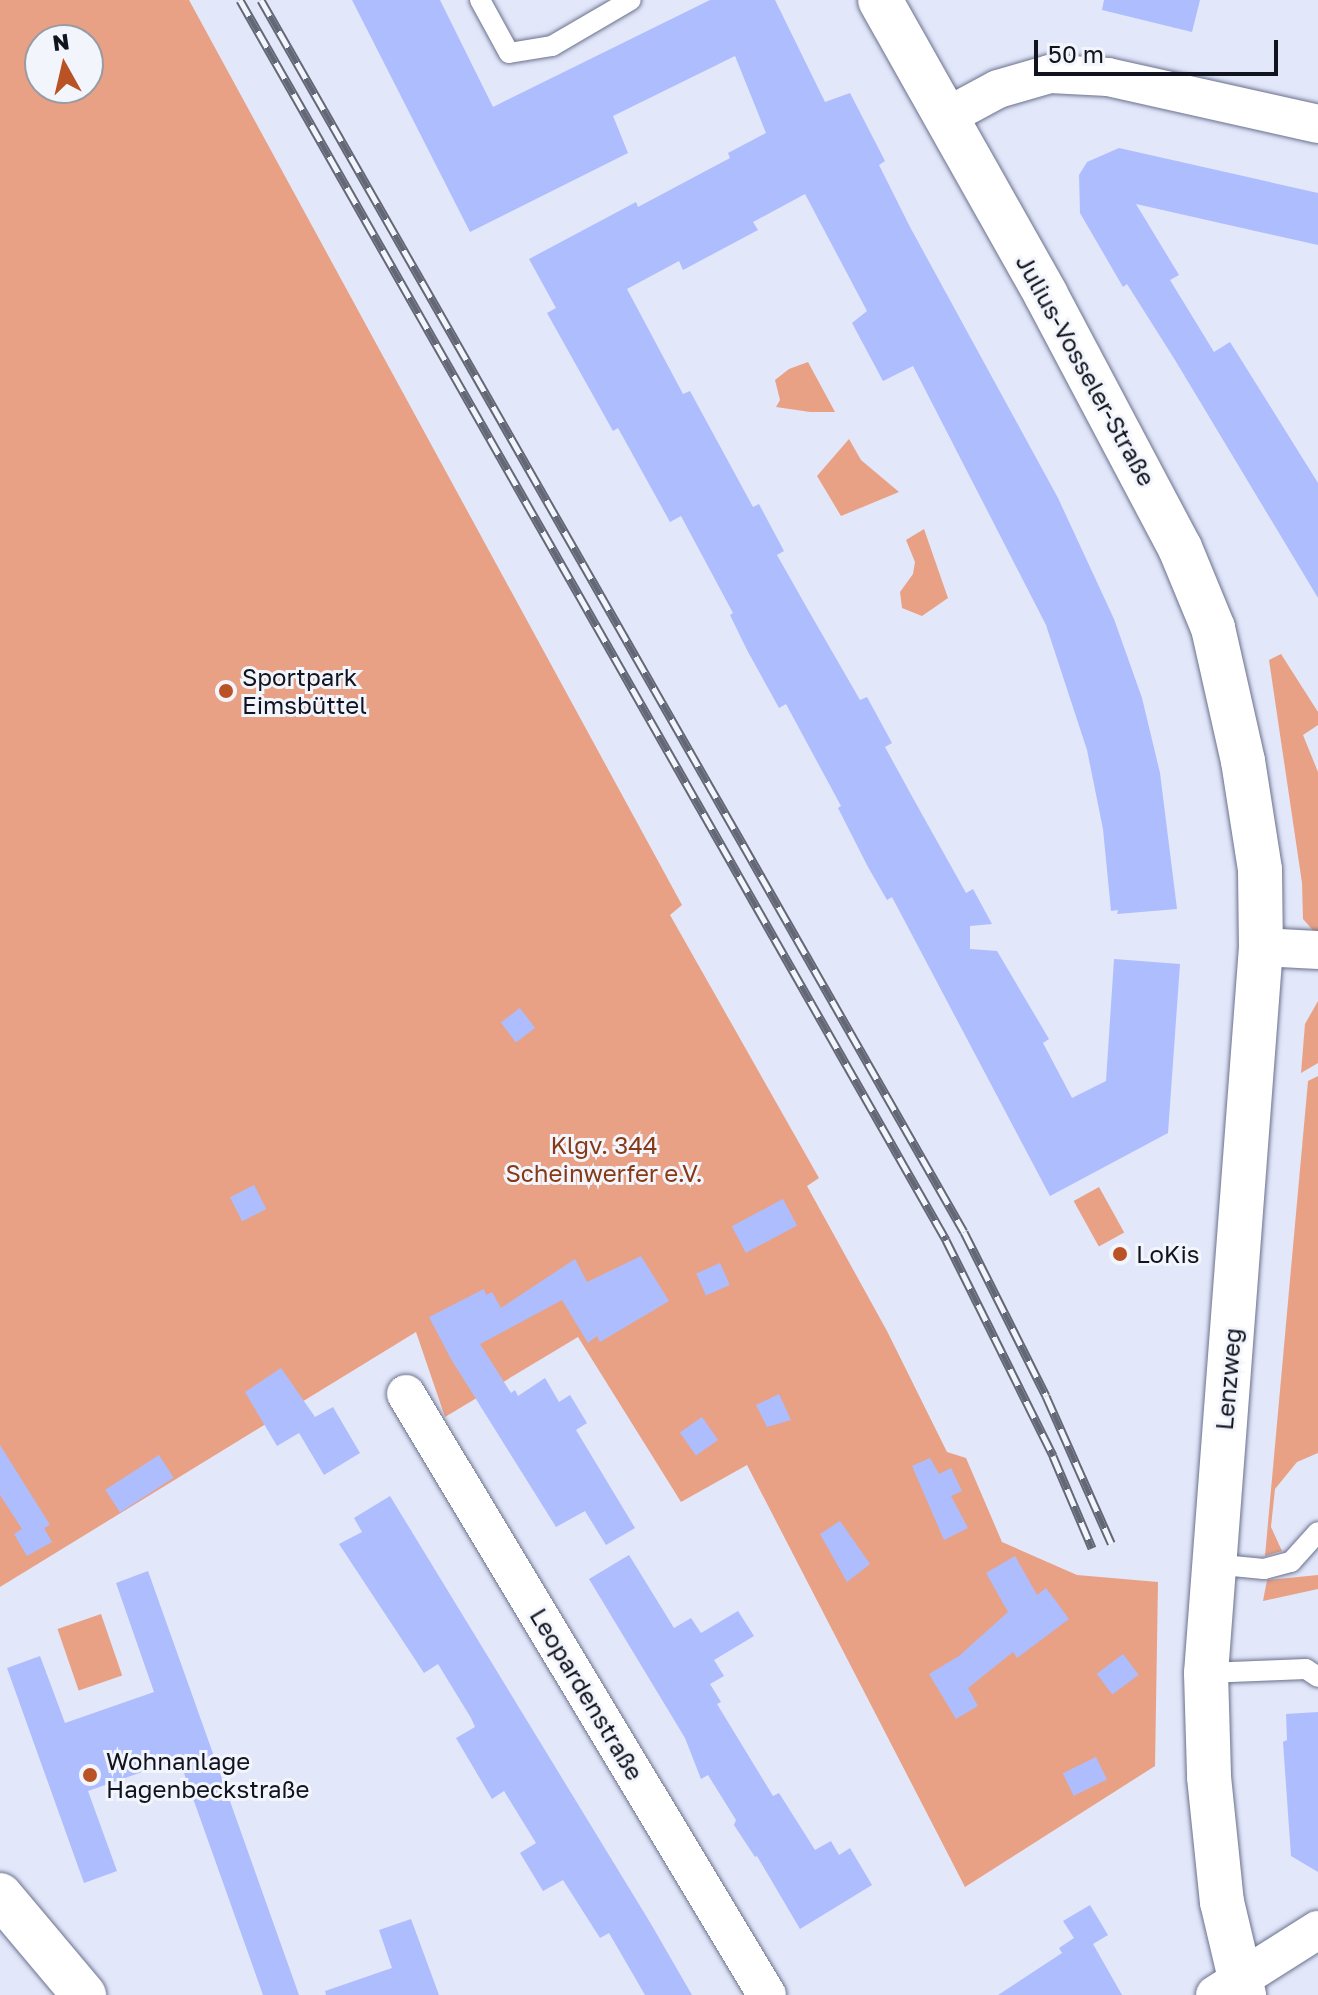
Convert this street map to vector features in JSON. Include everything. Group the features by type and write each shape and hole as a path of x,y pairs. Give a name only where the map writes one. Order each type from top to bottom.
{"street":[{"name":"Julius-Vosseler-Straße","path":"880,0 1046,295 1180,548 1213,628 1243,761"},
{"path":"946,117 998,89 1050,74 1108,77 1318,124"},
{"name":"Lenzweg","path":"1233,1990 1209,1777 1206,1673 1261,947 1260,870 1243,761"},
{"path":"1261,947 1318,950"},
{"name":"Leopardenstraße","path":"406,1394 767,1995"},
{"path":"0,1895 84,1995"},
{"path":"1233,1990 1318,1930"}],"lane":[{"path":"480,0 509,53 552,46 631,0"},
{"path":"1212,1564 1264,1569 1291,1562 1318,1532"},
{"path":"1206,1673 1306,1669 1318,1677"}],"green space":[{"name":"Klgv. 344 Scheinwerfer e.V.","path":"0,0 189,0 682,905 670,915 819,1178 807,1186 887,1331 947,1452 966,1458 1002,1542 1077,1575 1158,1582 1155,1766 965,1887 747,1465 681,1502 578,1337 445,1417 416,1332 0,1587"},
{"path":"808,362 835,412 776,407 780,400 775,380 789,369"},
{"path":"849,439 861,460 899,492 841,516 817,476"},
{"path":"924,529 948,598 922,616 902,608 900,592 913,574 915,562 906,540"},
{"path":"1281,654 1318,712 1318,725 1303,735 1318,772 1318,936 1303,919 1302,883 1269,660"},
{"path":"1318,1001 1318,1063 1301,1073 1305,1024"},
{"path":"1318,1076 1318,1453 1297,1462 1275,1489 1271,1527 1282,1551 1265,1556 1308,1081"},
{"path":"1099,1187 1124,1232 1099,1247 1074,1201"},
{"path":"1318,1575 1318,1589 1263,1601 1267,1580"},
{"path":"101,1614 122,1675 79,1690 58,1629"}],"building":[{"path":"352,0 440,0 493,107 710,0 775,0 825,102 850,93 885,161 879,165 910,227 1058,498 1114,619 1142,698 1160,773 1177,909 1117,914 1118,910 1111,911 1103,829 1087,750 1046,625 913,366 883,381 852,323 867,311 805,194 753,222 758,230 683,270 679,261 627,289 683,394 690,391 753,507 759,504 784,551 777,555 860,700 867,697 892,743 885,747 966,893 973,889 992,924 970,926 970,949 997,951 1049,1039 1043,1043 1072,1098 1106,1081 1114,959 1180,964 1168,1133 1050,1196 892,897 887,900 868,867 838,808 841,806 786,704 779,708 747,650 730,615 733,613 681,516 670,522 618,428 613,431 547,313 556,308 529,259 636,202 638,207 730,158 728,153 766,133 735,56 613,116 628,153 470,232"},
{"path":"1104,0 1200,0 1192,32 1102,10"},
{"path":"1119,148 1318,193 1318,245 1136,204 1179,275 1170,280 1214,352 1230,342 1318,483 1318,598 1175,360 1127,284 1123,287 1080,213 1079,175 1087,162"},
{"path":"520,1008 535,1028 516,1042 501,1022"},
{"path":"254,1185 266,1209 242,1221 230,1197"},
{"path":"783,1199 797,1225 746,1253 732,1226"},
{"path":"641,1256 669,1301 600,1342 597,1336 588,1343 562,1300 480,1344 511,1393 515,1390 518,1396 545,1378 559,1402 570,1395 587,1423 576,1430 635,1528 606,1545 585,1511 556,1527 451,1359 429,1317 484,1289 486,1295 492,1292 501,1308 575,1259 587,1282"},
{"path":"720,1263 730,1285 706,1296 696,1274"},
{"path":"281,1368 315,1417 333,1407 360,1453 324,1475 299,1433 277,1446 245,1392"},
{"path":"779,1394 791,1420 767,1427 756,1405"},
{"path":"702,1417 718,1440 696,1455 680,1432"},
{"path":"0,1445 50,1525 44,1528 52,1542 27,1556 14,1534 22,1529 0,1495"},
{"path":"159,1455 174,1478 120,1513 105,1490"},
{"path":"930,1458 939,1474 951,1468 962,1491 951,1496 968,1528 944,1540 912,1466"},
{"path":"390,1496 692,1995 645,1995 609,1933 600,1938 563,1880 543,1891 520,1853 536,1843 504,1791 492,1799 456,1738 475,1727 471,1718 438,1664 424,1673 339,1544 362,1532 354,1518"},
{"path":"840,1521 870,1564 847,1582 820,1534"},
{"path":"629,1555 674,1628 691,1618 701,1633 738,1611 754,1636 714,1660 724,1676 710,1684 721,1702 717,1704 773,1796 779,1793 815,1850 831,1841 839,1855 850,1848 872,1885 800,1929 757,1856 734,1825 736,1820 708,1775 701,1779 685,1738 589,1579"},
{"path":"1015,1556 1037,1595 1046,1588 1069,1619 1017,1658 1013,1652 968,1688 978,1706 956,1719 929,1674 959,1656 1008,1612 986,1573"},
{"name":"Wohnanlage Hagenbeckstraße","path":"148,1571 299,1995 263,1995 179,1759 88,1791 117,1871 84,1883 7,1668 40,1656 65,1723 154,1692 116,1583"},
{"path":"1123,1654 1139,1675 1112,1695 1097,1674"},
{"path":"1318,1712 1318,1872 1291,1856 1283,1742 1287,1740 1286,1714"},
{"path":"1096,1757 1107,1779 1074,1796 1063,1773"},
{"path":"1090,1905 1108,1935 1093,1944 1122,1995 998,1995 1062,1953 1059,1948 1074,1938 1063,1921"},
{"path":"411,1919 439,1995 326,1995 325,1991 392,1968 379,1930"}],"railway":[{"path":"240,0 946,1240 1053,1456 1092,1548"},
{"path":"261,0 964,1232 1046,1396 1111,1543"}],"place":[{"name":"Sportpark Eimsbüttel","path":"226,691"},
{"name":"LoKis","path":"1120,1254"},
{"name":"Wohnanlage Hagenbeckstraße","path":"90,1775"}]}
